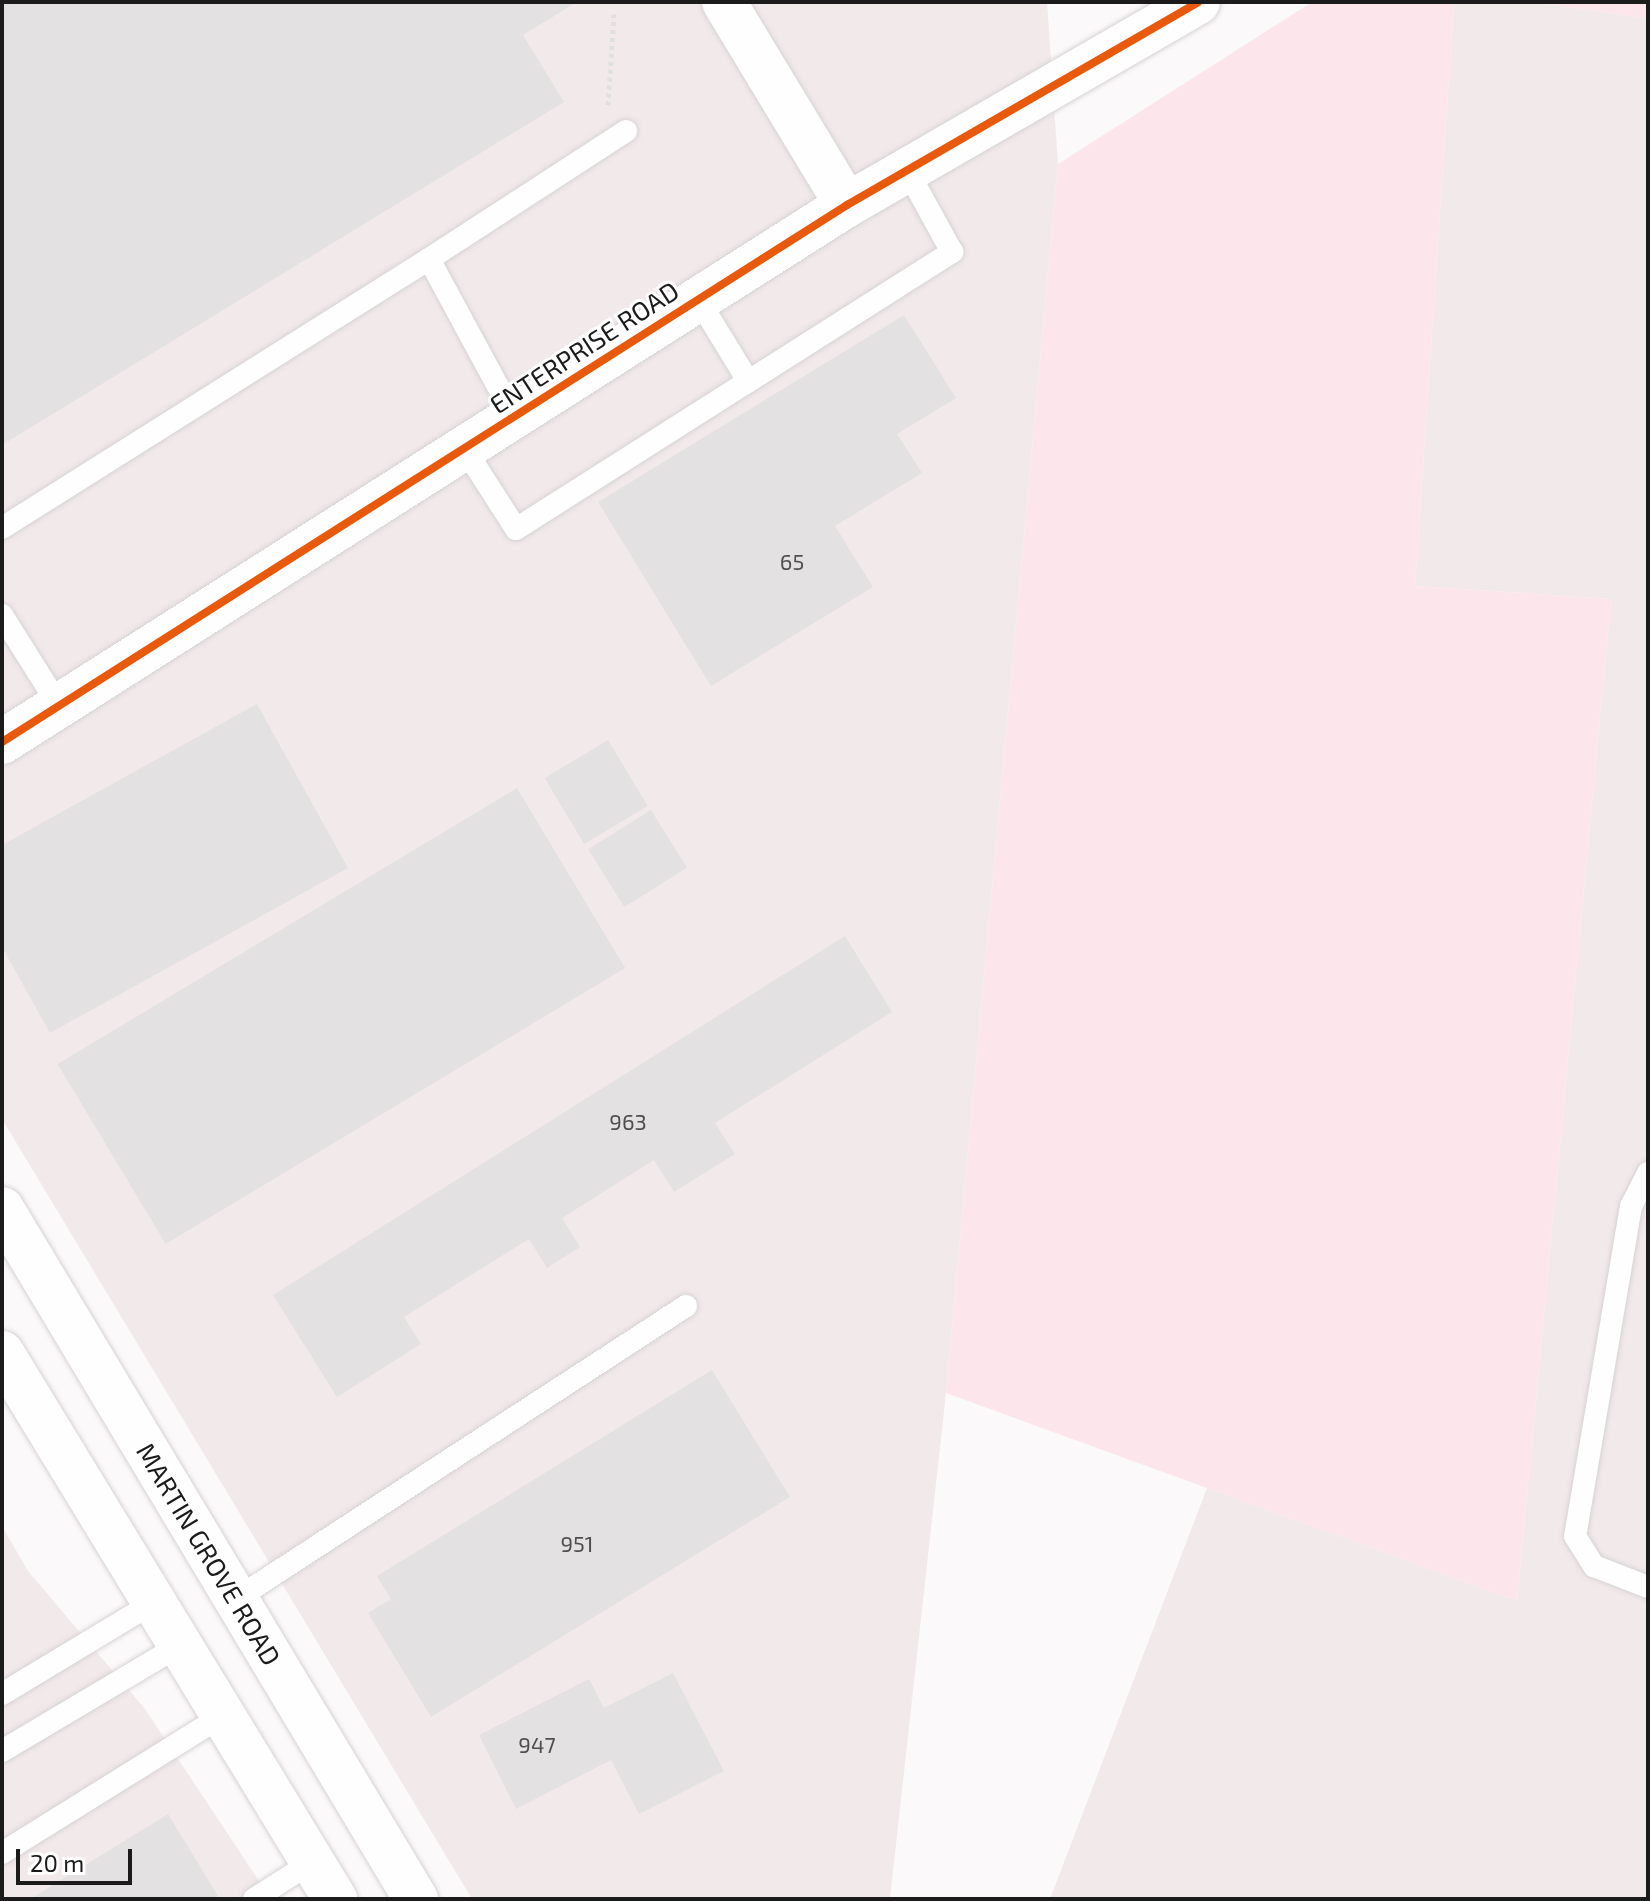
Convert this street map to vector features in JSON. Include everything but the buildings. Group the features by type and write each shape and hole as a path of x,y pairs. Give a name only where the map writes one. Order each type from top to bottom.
{"street":[{"name":"ENTERPRISE ROAD","path":"2,742 847,205 1198,2"},
{"path":"735,6 847,205"},
{"name":"MARTIN GROVE ROAD","path":"2,1209 416,1899"},
{"path":"2,1353 335,1899"}],"lane":[{"path":"2,528 626,131"},
{"path":"464,448 516,529 952,252 907,170"},
{"path":"429,259 514,416"},
{"path":"698,299 748,381"},
{"path":"2,615 59,706"},
{"path":"1648,1173 1631,1206 1575,1536 1594,1566 1648,1587"},
{"path":"236,1599 686,1306"},
{"path":"2,1694 153,1603"},
{"path":"2,1751 179,1646"},
{"path":"2,1853 222,1716"},
{"path":"254,1899 312,1862"}],"path":[{"path":"606,144 614,14"}],"shaded area":[{"path":"2,2 1047,2 1058,164 946,1393 890,1899 472,1899 2,1119"},
{"path":"1312,2 1454,2 1415,586 1611,599 1517,1601 946,1393 1058,164"},
{"path":"1454,2 1532,2 1648,19 1648,1899 1050,1899 1207,1488 1517,1601 1611,599 1415,586"},
{"path":"1532,2 1648,2 1648,19"},
{"path":"2,1526 28,1571 145,1709 271,1899 2,1899"}],"cycle path":[{"path":"2,742 847,205 1198,2"}]}
